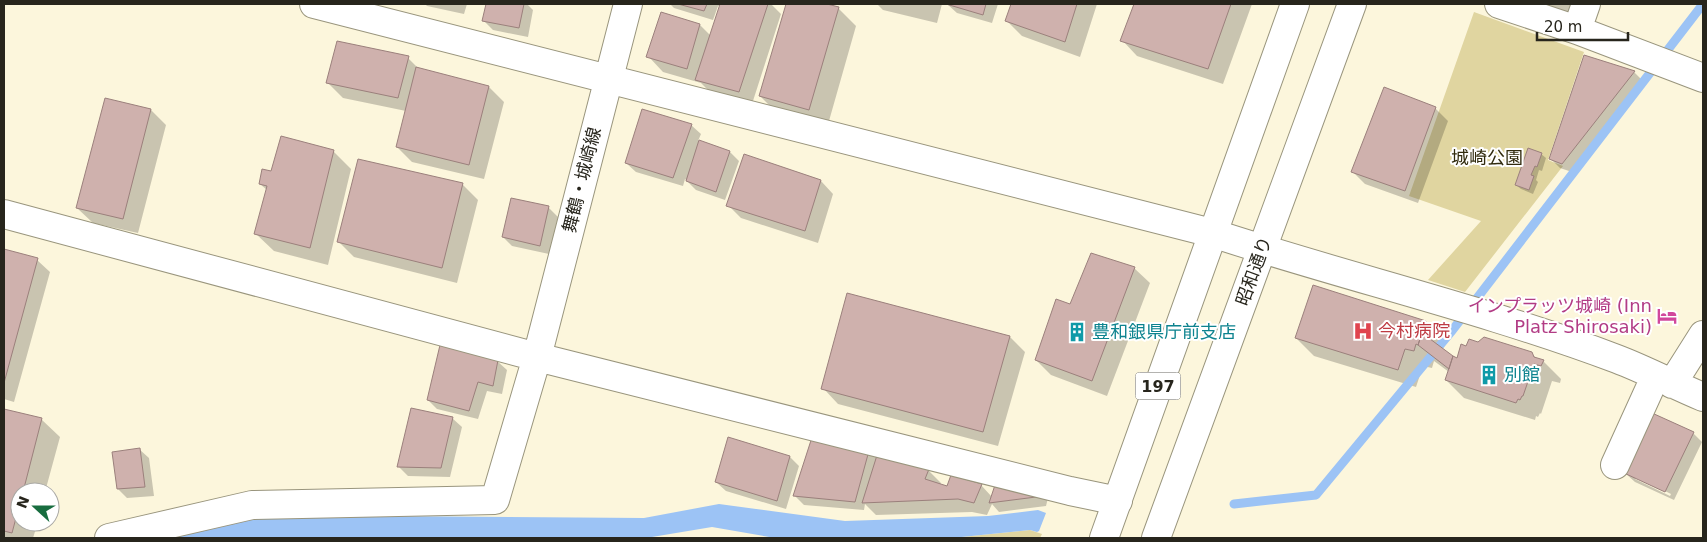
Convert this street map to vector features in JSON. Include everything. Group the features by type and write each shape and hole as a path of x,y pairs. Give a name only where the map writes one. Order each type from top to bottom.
{"main road":[{"path":"314,4 1212,233 1262,250 1483,314 1618,359 1703,397"},
{"name":"舞鶴・城崎線","path":"110,538 252,505 495,500 537,357 628,4"},
{"name":"197","path":"1104,538 1295,4"},
{"name":"昭和通り","path":"1156,538 1352,4"},
{"path":"1499,4 1577,30 1703,78"},
{"path":"1577,30 1586,4"},
{"path":"4,214 537,357 1070,492 1118,500"},
{"path":"1615,465 1664,380 1703,335"}],"green space":[{"name":"城崎公園","path":"1474,12 1584,52 1548,160 1563,166 1465,292 1428,280 1481,221 1409,196"},
{"path":"1030,530 1042,534 1040,538 952,538"}],"water":[{"path":"719,504 845,521 988,516 1038,510 1046,513 1037,532 1030,530 952,538 775,538 712,527 646,538 161,538 260,515 644,518"}],"building":[{"path":"486,4 524,4 519,28 482,21"},
{"path":"678,4 707,4 704,11"},
{"path":"720,4 768,4 739,92 695,80"},
{"path":"786,4 827,4 839,7 809,110 759,96"},
{"path":"946,4 986,4 983,15"},
{"path":"1011,4 1077,4 1065,42 1005,21"},
{"path":"1134,4 1231,4 1208,69 1120,41"},
{"path":"661,12 700,24 687,69 646,57"},
{"path":"337,41 409,56 398,98 326,83"},
{"path":"1584,55 1635,71 1562,164 1549,159"},
{"path":"416,67 489,86 469,165 396,147"},
{"path":"1384,87 1436,107 1405,191 1351,172"},
{"path":"105,98 151,109 123,219 76,208"},
{"path":"642,109 692,124 673,178 625,163"},
{"path":"281,136 334,150 310,248 254,234 267,186 259,184 262,169 271,171"},
{"path":"699,140 730,151 716,192 686,181"},
{"path":"1528,148 1542,153 1537,167 1535,166 1531,175 1534,176 1529,190 1515,185"},
{"path":"744,154 821,180 805,231 726,206"},
{"path":"358,159 463,183 442,268 337,242"},
{"path":"511,198 549,206 540,246 502,237"},
{"path":"4,249 38,258 4,383"},
{"name":"豊和銀県庁前支店","path":"1091,253 1135,267 1092,381 1035,360 1056,299 1070,304"},
{"name":"今村病院","path":"1313,285 1426,321 1418,345 1416,344 1414,351 1405,349 1398,370 1295,338"},
{"path":"847,293 1010,336 983,432 821,389"},
{"path":"1422,333 1453,356 1449,369 1418,345"},
{"name":"今村病院","path":"1484,337 1532,352 1534,357 1544,360 1541,366 1534,364 1523,396 1516,403 1445,380 1453,356 1457,358 1461,344 1466,346 1469,339 1478,342"},
{"path":"440,345 498,360 493,386 478,382 469,411 427,400"},
{"path":"411,408 453,417 441,468 397,467"},
{"path":"4,409 42,418 26,482 10,482 10,532 12,532 12,533 4,531"},
{"path":"1652,413 1694,432 1665,492 1624,473"},
{"path":"814,431 870,447 855,502 793,496"},
{"path":"728,437 790,456 777,501 715,482"},
{"path":"140,448 145,487 117,489 112,452"},
{"path":"878,452 929,469 925,479 947,486 951,475 982,484 974,503 958,499 862,503"},
{"path":"997,479 1036,497 989,503"}],"waterway":[{"path":"1234,504 1316,495 1451,332 1703,4"}],"place":[{"name":"インプラッツ城崎 (Inn Platz Shirosaki)","path":"1667,316"},
{"name":"今村病院","path":"1363,331"},
{"name":"豊和銀県庁前支店","path":"1077,332"},
{"name":"別館","path":"1489,375"}]}
